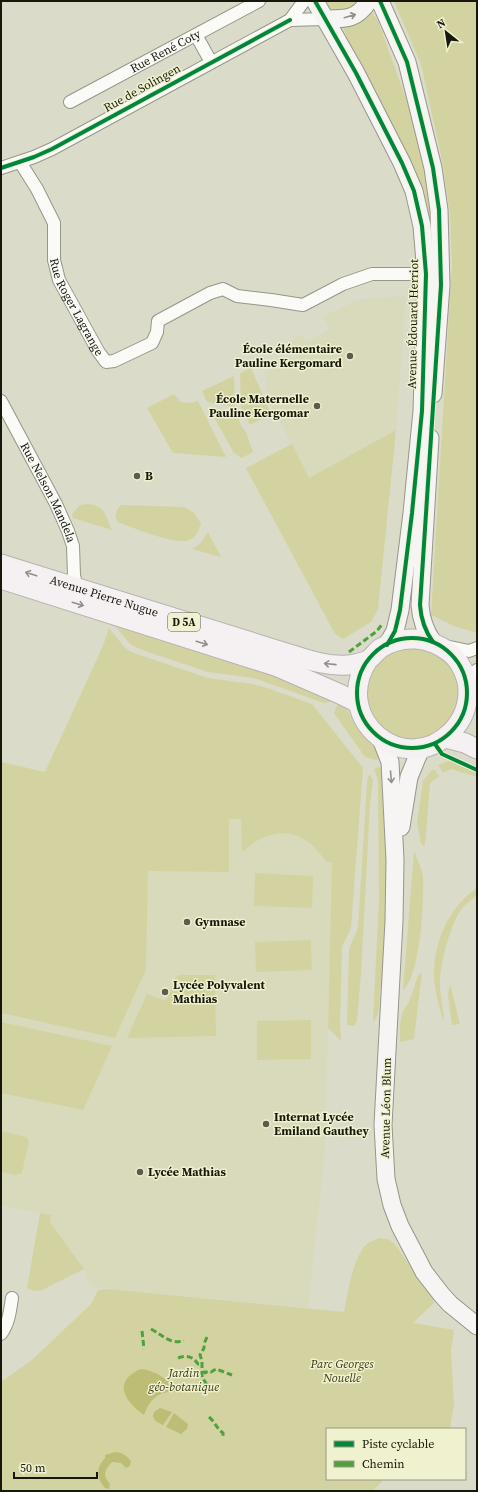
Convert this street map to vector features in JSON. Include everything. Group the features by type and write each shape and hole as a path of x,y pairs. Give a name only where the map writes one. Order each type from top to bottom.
{"main road":[{"name":"Avenue Édouard Herriot","path":"315,1 356,73 402,163 414,191 422,226 426,274 422,411 412,513 400,610 395,631 387,645"},
{"path":"325,19 350,17 362,11 369,1"},
{"name":"Avenue Édouard Herriot","path":"380,1 407,62 433,168 439,210 441,284 420,605 423,622 428,635 437,644"},
{"name":"Avenue Pierre Nugue","path":"1,564 77,589 313,661 346,665 368,660"},
{"name":"Avenue Pierre Nugue","path":"1,579 278,667 358,703"},
{"name":"Avenue Pierre Nugue","path":"413,638 437,644 451,653 459,664 472,676 472,711 463,716 456,728 446,738 435,744 421,748 394,746 381,739 373,732 366,724 361,714 358,703 358,685 362,672 368,660 374,654 387,645 403,639 413,638"},
{"path":"446,738 465,743 477,749"},
{"name":"Avenue Léon Blum","path":"381,739 390,762 395,860 394,921 383,1126 386,1179 392,1205 400,1226 424,1272 440,1294 477,1326"},
{"name":"Avenue Léon Blum","path":"395,860 409,777 421,748"}],"street":[{"name":"Rue René Coty","path":"70,102 260,1"},
{"name":"Rue de Solingen","path":"1,168 34,158 62,144 290,20 304,1"},
{"name":"Rue de Solingen","path":"290,20 325,19"},
{"path":"196,35 211,62"},
{"name":"Rue Roger Lagrange","path":"20,162 37,189 54,224 54,260 59,280 98,351 106,362 114,361 152,343 157,332 158,322 210,293 223,289 238,296 303,305 343,284 372,274 426,274"},
{"name":"Rue Nelson Mandela","path":"1,401 56,504 68,531 73,546 74,575 77,589"},
{"name":"Avenue Pierre Nugue","path":"437,644 470,650 477,648"},
{"path":"1,1334 8,1320 12,1298"}],"shaded area":[{"path":"406,296 396,430 309,478 267,397 265,371 295,367 302,363 294,348 291,349 287,343 302,335 306,342 330,329 323,316 360,299"},
{"name":"Lycée Polyvalent Mathias","path":"103,646 332,862 325,1151 308,1308 90,1287 84,1269 50,1222 51,1216 1,1205 1,762 45,772"},
{"path":"141,1369 152,1371 179,1388 178,1392 166,1392 156,1396 149,1404 144,1415 131,1404 124,1391 126,1379"},
{"path":"160,1408 172,1412 163,1425 153,1417 154,1412"},
{"path":"174,1413 188,1424 187,1429 181,1434 166,1427"},
{"path":"115,1452 128,1457 131,1461 130,1466 126,1468 121,1463 112,1462 105,1473 110,1484 109,1489 105,1488 102,1484 98,1473 105,1455"}],"green space":[{"path":"326,1 359,1 354,8 340,13 328,9"},
{"path":"394,1 477,1 477,633 454,626 431,615 452,265 450,214 441,155 421,64"},
{"path":"372,13 378,21 417,129 429,173 434,242 342,26"},
{"path":"251,368 271,414 250,425 241,408 240,373"},
{"path":"234,376 235,407 207,402 202,391"},
{"path":"174,394 181,402 190,403 198,401 226,457 173,453 147,408"},
{"path":"209,408 238,413 240,424 246,432 253,452 242,458 234,453"},
{"path":"396,430 378,609 371,622 343,639 335,634 246,468 292,444 309,478"},
{"path":"88,504 102,509 112,530 73,518 72,514 80,505"},
{"path":"121,505 184,507 193,512 201,523 196,535 192,539 175,541 166,539 120,523 116,519 116,514"},
{"path":"208,532 221,557 192,549 201,543"},
{"path":"61,605 275,672 332,697 330,702 324,703 254,678 208,672 142,650 130,644 115,626 56,607"},
{"path":"109,628 125,648 134,653 208,678 252,684 312,704 363,768 351,928 342,947 341,1041 328,1028 332,862 326,862 321,854 308,842 284,833 262,838 242,852 241,819 229,819 229,872 148,871 146,969 115,1038 1,1013 1,762 45,772 103,646"},
{"path":"412,646 430,650 445,660 455,675 459,693 455,711 445,726 430,736 412,740 394,736 379,726 369,711 365,693 369,675 379,660 394,650"},
{"path":"340,701 363,735 384,758 375,760 365,757 334,713"},
{"path":"451,760 477,772 477,777 451,769 443,773 438,765"},
{"path":"383,766 388,797 385,986 380,988 378,1011 376,1019 373,1022 379,899 378,780 374,769"},
{"path":"432,770 435,770 439,776 430,783 425,846 421,844 417,822 423,781"},
{"path":"369,774 373,780 370,804 361,974 357,1020 354,1026 347,1025 349,949 358,928 367,783"},
{"path":"414,851 421,867 423,877 422,919 418,954 414,969 409,982 403,990"},
{"path":"255,873 313,876 312,908 254,906"},
{"path":"477,888 477,896 464,906 453,924 445,952 440,977 444,1020 438,1002 434,980 435,962 440,938 451,915 458,905"},
{"path":"311,940 312,970 256,972 255,942"},
{"path":"422,972 414,1039 400,1042 400,1024 403,1011 409,1002 418,976"},
{"path":"179,975 215,975 216,1036 127,1038 147,994 166,1001 175,978"},
{"path":"450,984 460,1024 452,1025 448,995"},
{"path":"311,1020 311,1059 257,1060 257,1021"},
{"path":"1,1022 112,1046 83,1110 1,1093"},
{"path":"1,1131 26,1137 29,1141 22,1173 15,1175 1,1172"},
{"path":"40,1213 51,1215 50,1222 84,1269 42,1290 34,1291 27,1288"},
{"path":"379,1238 388,1239 394,1243 435,1302 413,1323 454,1330 451,1350 454,1405 450,1428 326,1428 326,1480 383,1480 373,1491 1,1491 1,1382 32,1360 91,1304 98,1290 109,1289 344,1312 355,1264 359,1254 370,1242"}],"marked path":[{"path":"349,652 377,631 383,623"},
{"path":"151,1329 167,1339 179,1342 184,1341"},
{"path":"142,1331 144,1349"},
{"path":"207,1337 200,1355 202,1361 202,1377 209,1388"},
{"path":"178,1358 189,1357 194,1359 198,1364 202,1364"},
{"path":"203,1371 205,1373 216,1369 232,1375"},
{"path":"209,1417 225,1437"}],"cycle path":[{"path":"315,1 356,73 402,163 414,191 422,226 426,274 422,411 412,513 400,610 395,631 387,645"},
{"path":"380,1 407,62 433,168 439,210 441,285 420,605 424,625 433,642"},
{"path":"1,168 34,157 52,149 290,20"},
{"path":"412,638 433,642 443,647 451,654 458,662 463,672 467,693 463,714 458,724 451,732 443,739 433,744 412,748 391,744 381,739 373,732 366,724 361,714 357,693 361,672 366,662 373,654 381,647 391,642 412,638"},
{"path":"435,744 442,754 477,770"}],"place":[{"name":"École élémentaire Pauline Kergomard","path":"350,356"},
{"name":"École Maternelle Pauline Kergomar","path":"317,406"},
{"name":"B","path":"137,476"},
{"name":"Gymnase","path":"187,922"},
{"name":"Lycée Polyvalent Mathias","path":"165,992"},
{"name":"Internat Lycée Emiland Gauthey","path":"266,1124"},
{"name":"Lycée Mathias","path":"140,1172"}],"park label":[{"name":"Parc Georges Nouelle","path":"342,1371"},
{"name":"Jardin géo-botanique","path":"184,1380"}]}
